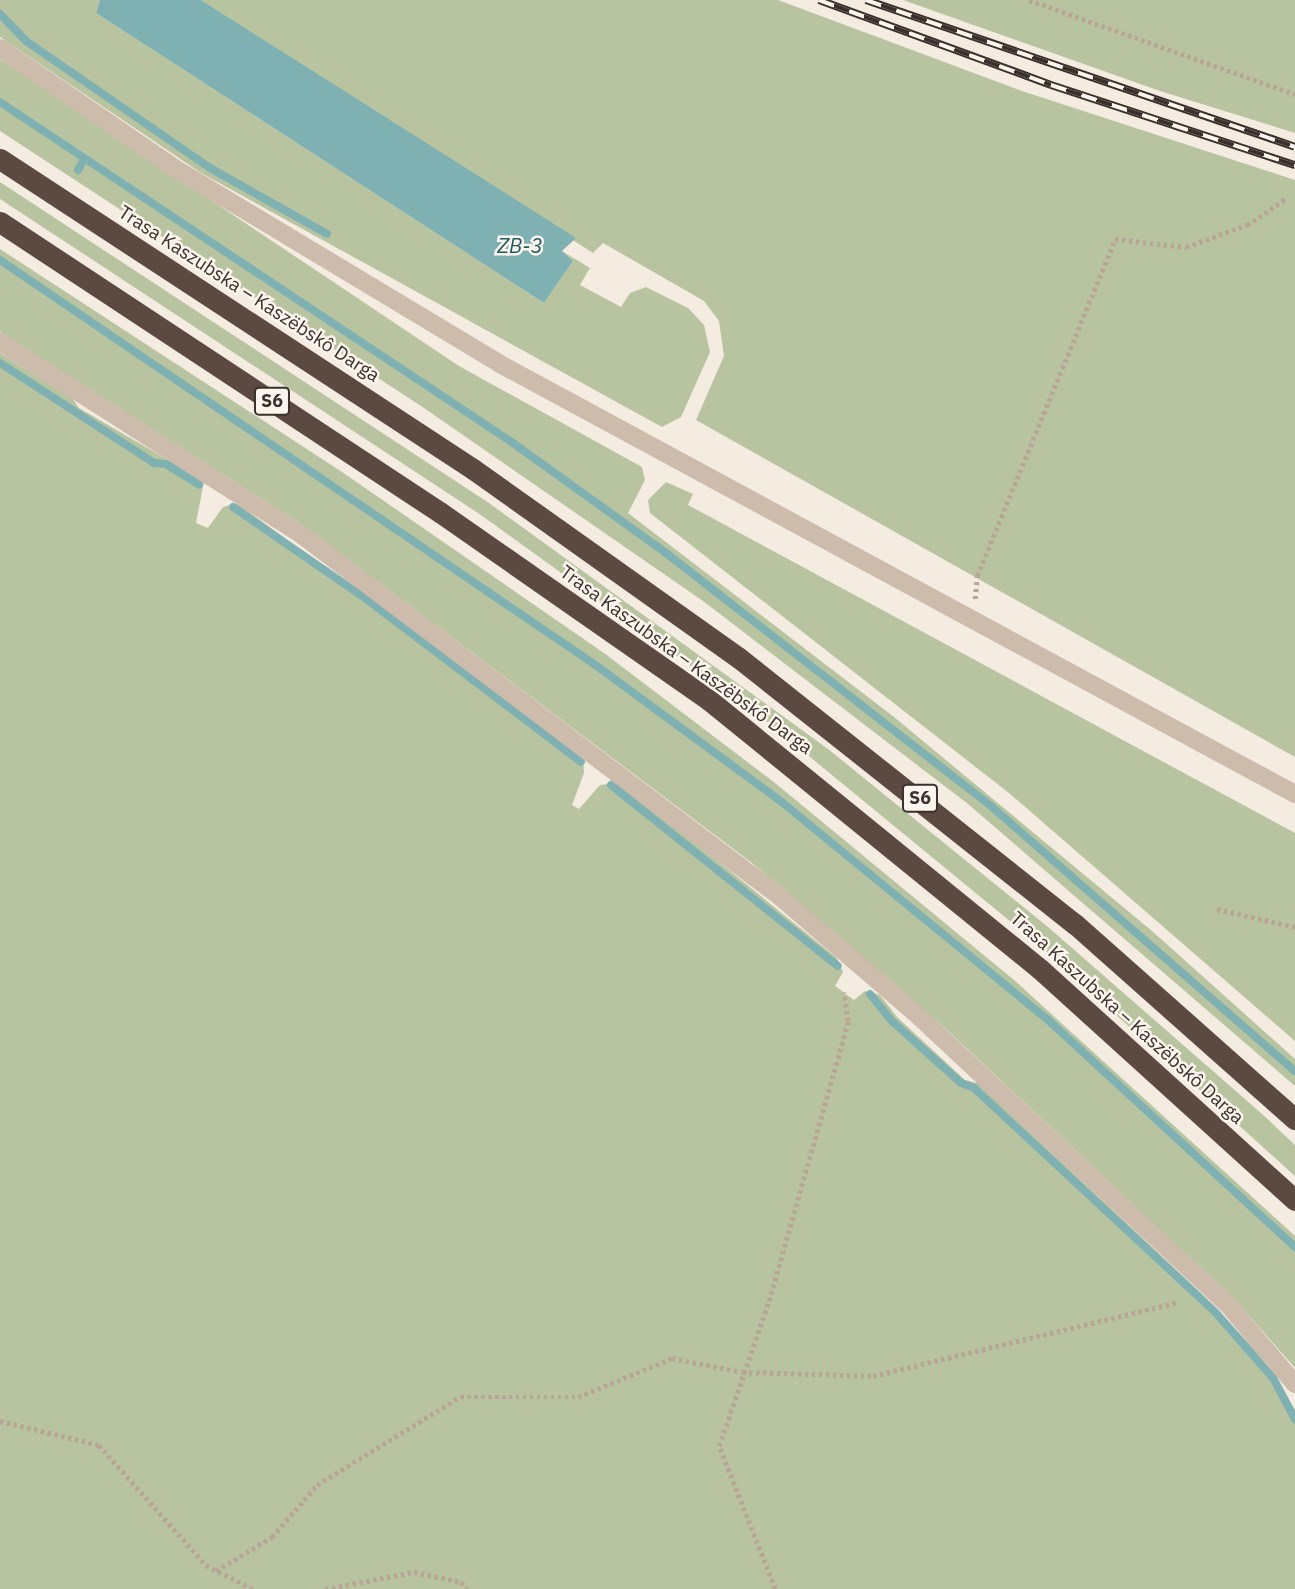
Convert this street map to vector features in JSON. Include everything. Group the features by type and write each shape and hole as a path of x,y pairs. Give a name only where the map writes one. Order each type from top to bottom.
{"highway":[{"name":"Trasa Kaszubska – Kaszëbskô Darga","path":"0,159 395,416 740,658 1075,924 1295,1119"},
{"name":"Trasa Kaszubska – Kaszëbskô Darga","path":"0,222 410,492 709,700 1040,970 1295,1200"}],"street":[{"path":"0,48 176,169 500,364 961,617 1295,794"},
{"path":"0,342 303,536 769,888 915,1013 1229,1306 1295,1384"}],"path":[{"path":"1028,0 1295,94"},
{"path":"961,617 978,595 977,576 1115,239 1186,247 1247,225 1287,198"},
{"path":"1217,909 1295,927"},
{"path":"775,1589 719,1446 769,1301 848,1021 844,992"},
{"path":"216,1571 271,1536 317,1485 460,1397 578,1397 672,1358 743,1372 873,1376 1178,1302"},
{"path":"0,1420 99,1444 216,1571 253,1589"},
{"path":"326,1589 414,1572 461,1582 467,1589"}],"green space":[{"path":"0,0 100,0 96,13 544,303 573,261 562,251 590,268 580,285 621,307 630,293 646,287 688,308 704,325 710,352 681,417 662,427 201,173 0,37"},
{"path":"201,0 778,0 1022,91 1295,180 1295,757 696,420 724,356 719,321 704,301 603,243 593,253"},
{"path":"903,0 1295,0 1295,133 1160,91"},
{"path":"0,59 459,366 642,467 645,480 628,513 894,717 1152,931 1295,1059 1295,1086 968,804 703,601 421,406 0,131"},
{"path":"0,182 489,503 828,749 1048,927 1261,1113 1295,1145 1295,1176 1033,940 765,720 481,515 0,199"},
{"path":"0,249 342,472 604,653 775,783 1014,980 1295,1236 1295,1368 1237,1302 947,1030 752,863 301,524 0,332"},
{"path":"0,353 72,398 79,408 204,481 196,523 208,528 223,507 237,503 583,758 584,773 572,805 579,809 600,785 616,783 702,848 837,958 843,972 835,986 854,1000 865,991 880,995 897,1017 965,1080 978,1083 1204,1296 1259,1354 1295,1410 1295,1589 0,1589"},
{"path":"666,482 693,494 688,505 1295,833 1295,1041 1009,793 650,513 648,500"}],"water":[{"name":"ZB-3","path":"100,0 201,0 576,238 562,251 573,261 544,303 96,13"}],"waterway":[{"path":"0,14 26,41 210,168 327,234"},
{"path":"0,102 513,443 666,553 992,807 1295,1071"},
{"path":"78,170 83,161"},
{"path":"0,260 594,664 778,799 1047,1019 1295,1247"},
{"path":"0,363 154,463 166,464 199,485"},
{"path":"233,507 365,598 581,762"},
{"path":"611,785 838,966"},
{"path":"870,994 893,1022 961,1083 974,1088 1216,1313 1273,1378 1295,1419"}],"railway":[{"path":"819,0 1051,85 1295,165"},
{"path":"866,0 1295,147"}]}
